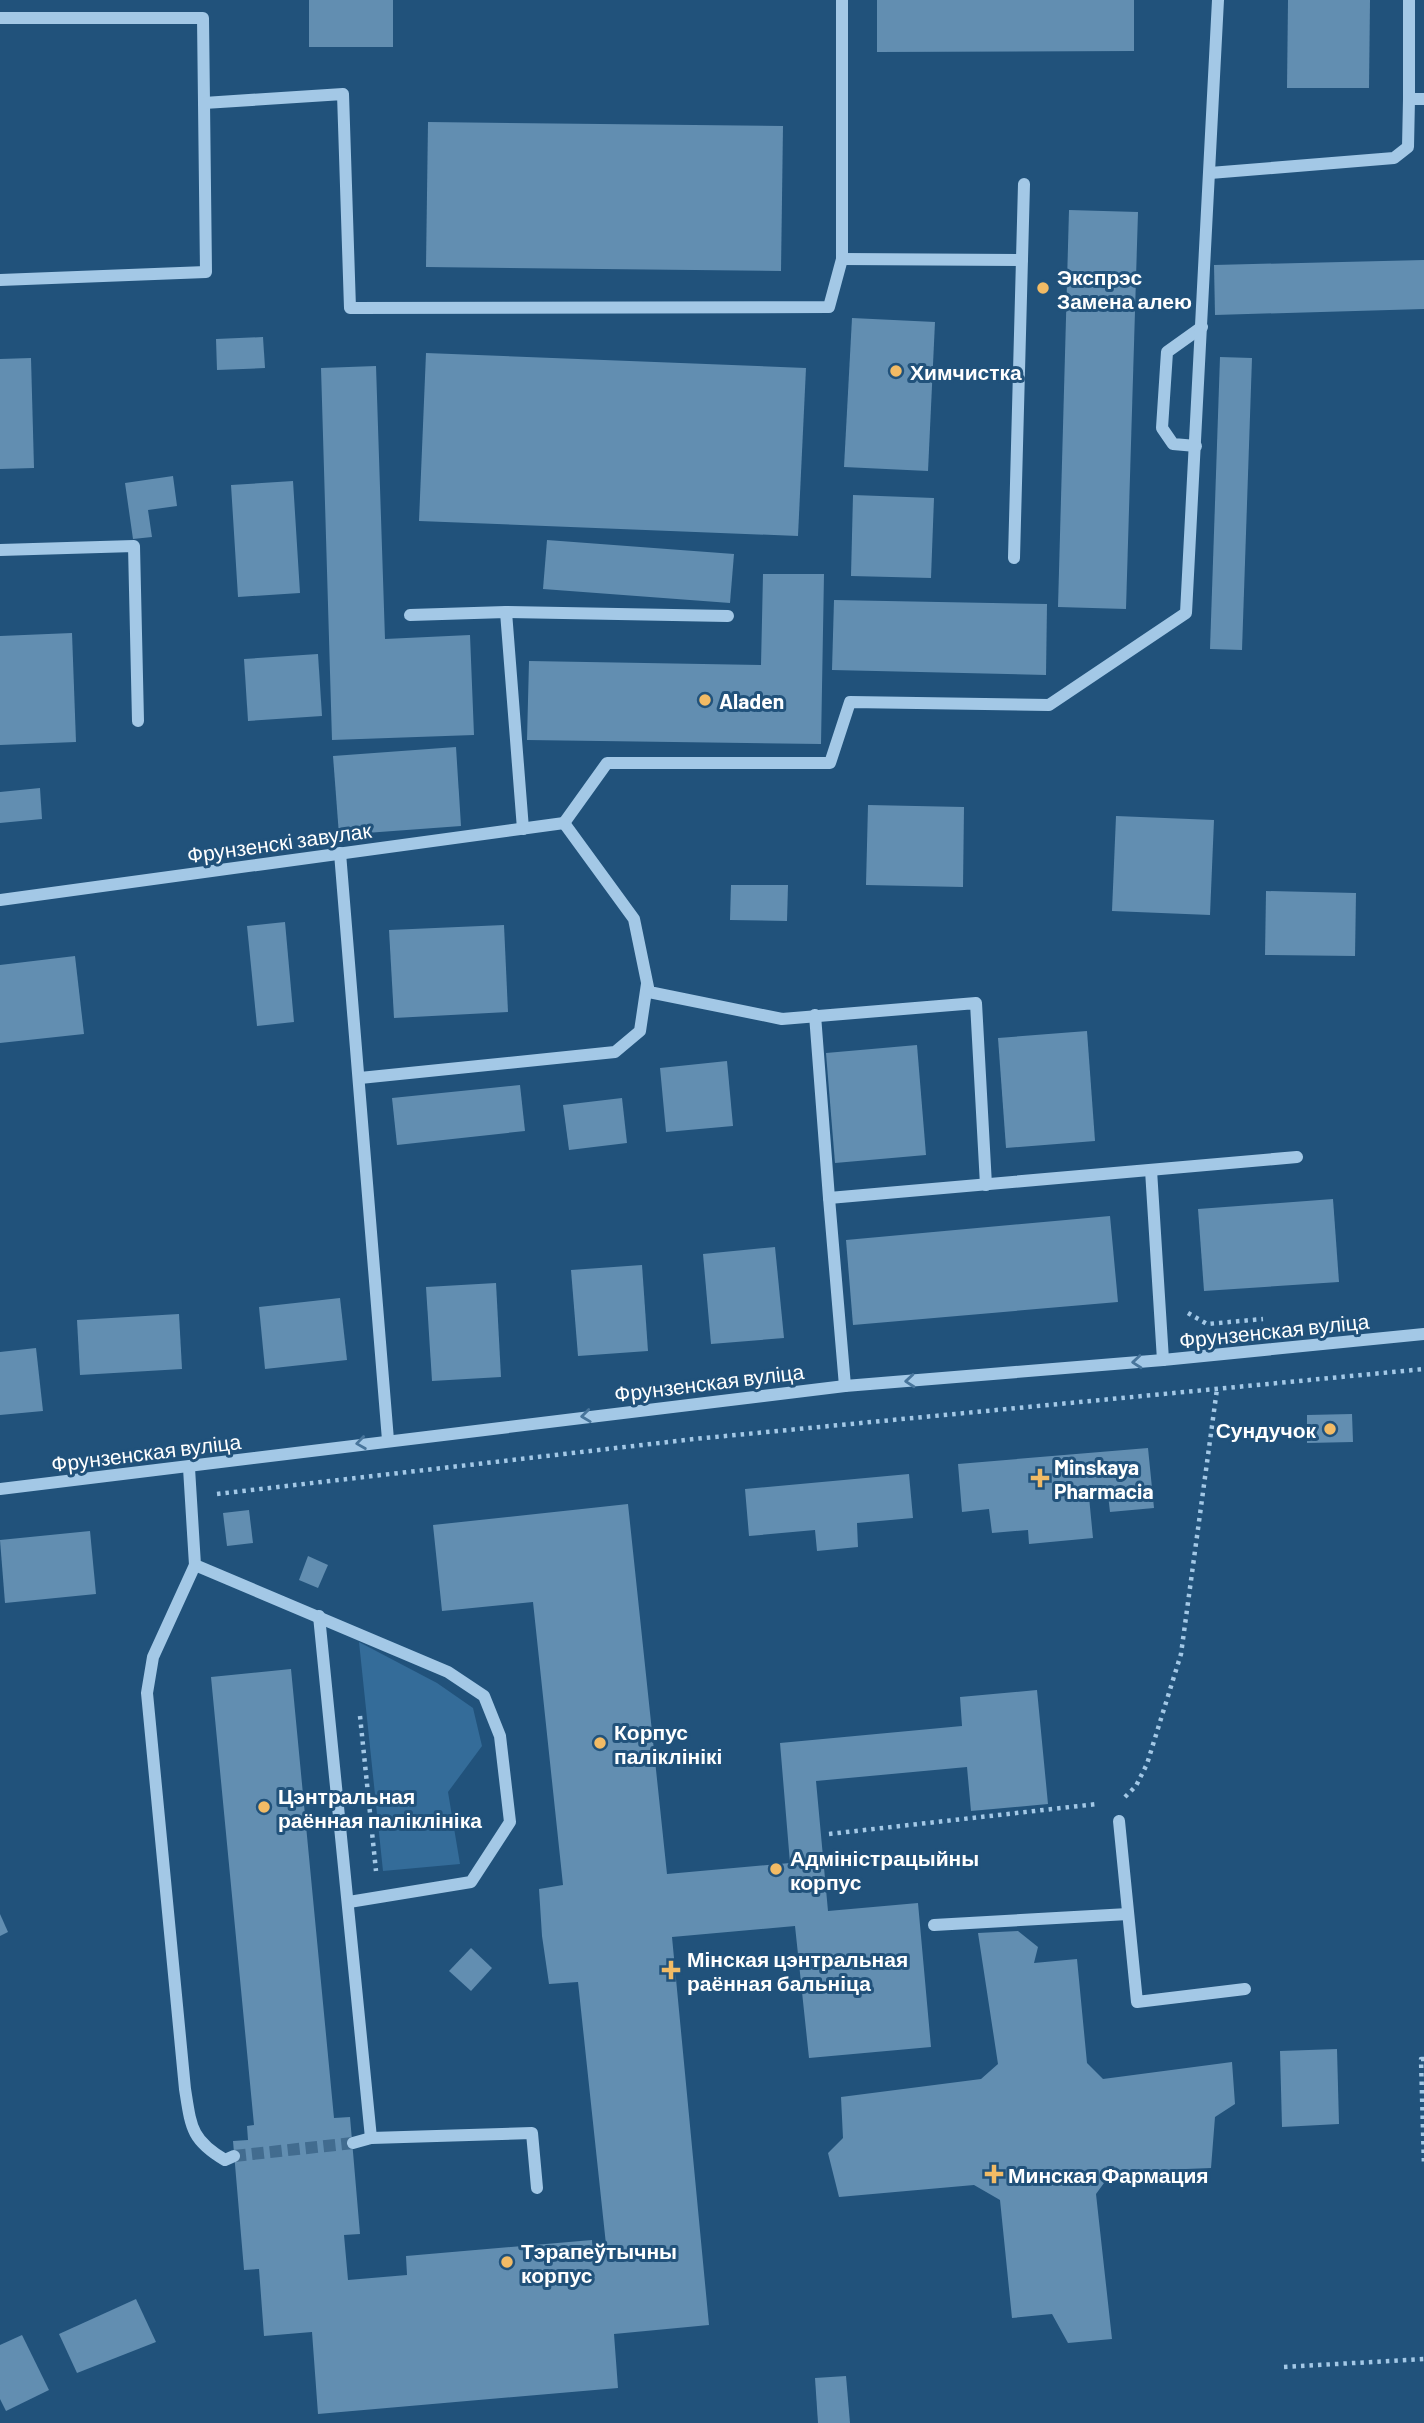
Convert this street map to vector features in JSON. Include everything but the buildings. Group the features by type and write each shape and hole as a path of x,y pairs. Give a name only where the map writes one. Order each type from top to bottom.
{"street":[{"path":"204,103 343,94 350,308 829,307 842,259 842,0"},
{"path":"986,1185 976,1003 782,1019 649,992 634,919 564,823 607,763 830,763 850,702 1049,705 1186,613 1217,0"},
{"path":"1210,173 1394,158 1408,147 1409,0"},
{"path":"0,18 203,18 206,272 0,280"},
{"path":"1409,99 1424,99"},
{"path":"1014,558 1024,184"},
{"path":"842,259 1022,260"},
{"path":"1195,446 1173,444 1162,428 1167,352 1202,327"},
{"path":"0,550 134,546 138,721"},
{"path":"506,612 523,829"},
{"path":"410,615 506,612 728,616"},
{"name":"Фрунзенскі завулак","path":"0,900 564,823"},
{"path":"340,853 388,1440"},
{"path":"360,1078 615,1052 640,1031 647,984"},
{"path":"815,1015 845,1386"},
{"path":"829,1198 1297,1157"},
{"path":"1151,1170 1163,1360"},
{"name":"Фрунзенская вуліца","path":"0,1489 845,1386 1163,1360 1424,1334"},
{"path":"189,1468 195,1565 153,1657 147,1693 185,2090 192,2131 204,2148 214,2154 225,2160 234,2156"},
{"path":"195,1565 448,1672 484,1696 500,1736 510,1822 471,1882 349,1902"},
{"path":"319,1616 371,2138"},
{"path":"1119,1821 1137,2002 1245,1989"},
{"path":"934,1925 1128,1914"},
{"path":"352,2143 371,2138 533,2133 537,2188"}],"path":[{"path":"1185,1307 1189,1316 1207,1324 1275,1318"},
{"path":"190,1497 694,1439 1424,1369"},
{"path":"1120,1801 1136,1786 1147,1764 1181,1654 1217,1389"},
{"path":"359,1710 379,1899"},
{"path":"829,1834 1106,1803"},
{"path":"1424,2059 1421,2059 1424,2166"},
{"path":"1284,2367 1424,2359"}],"shaded area":[{"path":"359,1642 437,1683 473,1708 482,1746 448,1792 460,1864 383,1871"}],"tunnel":[{"path":"234,2156 353,2143"}],"place":[{"name":"Экспрэс Замена алею","path":"1043,288"},
{"name":"Химчистка","path":"896,371"},
{"name":"Aladen","path":"705,700"},
{"name":"Сундучок","path":"1330,1429"},
{"name":"Minskaya Pharmacia","path":"1040,1478"},
{"name":"Корпус паліклінікі","path":"600,1743"},
{"name":"Цэнтральная раённая паліклініка","path":"264,1807"},
{"name":"Адміністрацыйны корпус","path":"776,1869"},
{"name":"Мінская цэнтральная раённая бальніца","path":"671,1970"},
{"name":"Минская Фармация","path":"994,2174"},
{"name":"Тэрапеўтычны корпус","path":"507,2262"}]}
